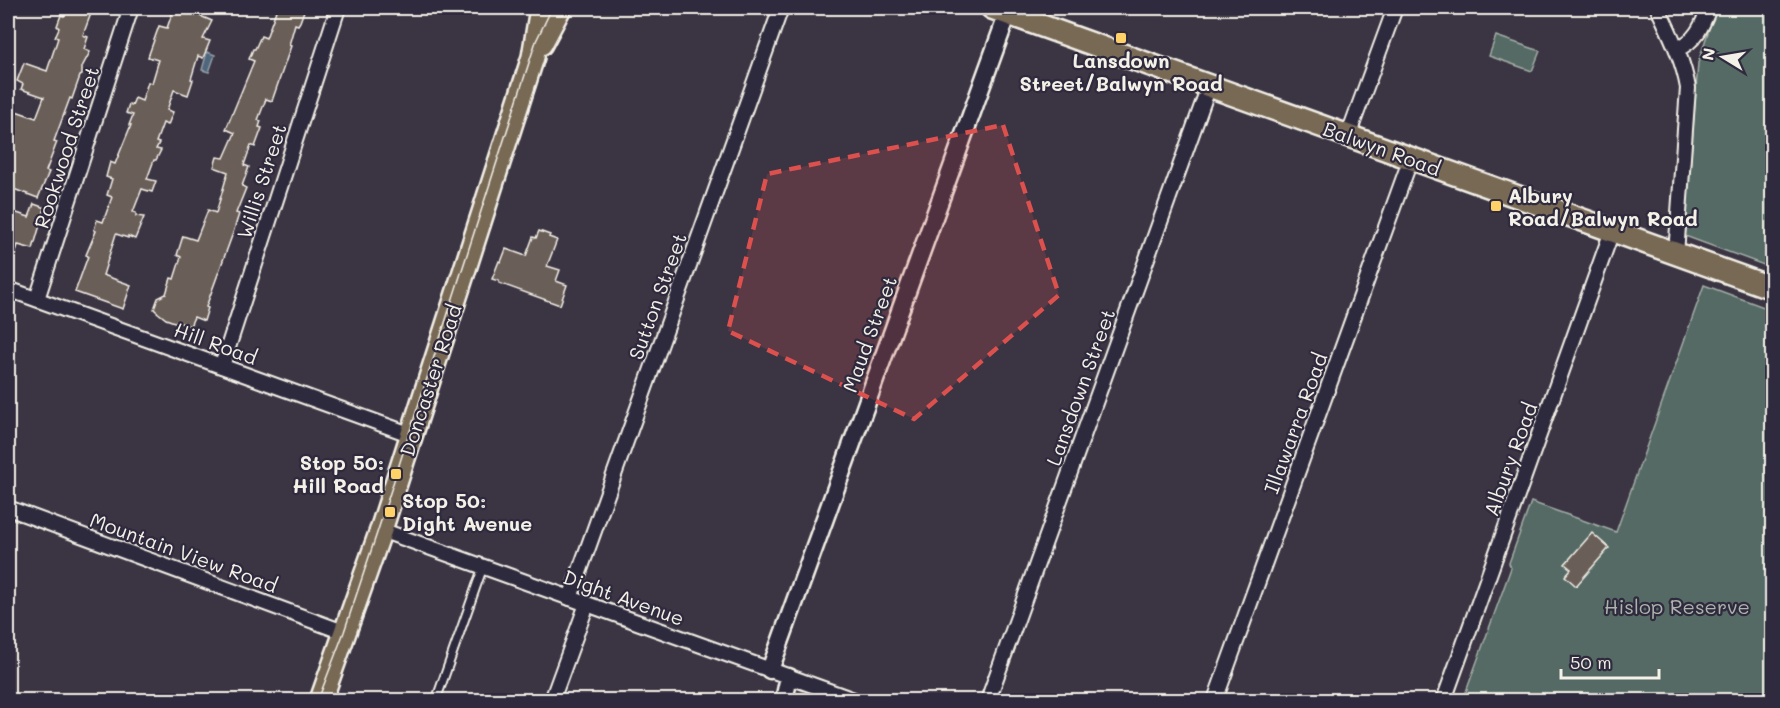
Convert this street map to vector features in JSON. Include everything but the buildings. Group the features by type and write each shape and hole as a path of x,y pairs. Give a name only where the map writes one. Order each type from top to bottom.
{"main road":[{"name":"Doncaster Road","path":"321,700 381,530 533,57 541,8"},
{"name":"Doncaster Road","path":"533,57 560,8"},
{"name":"Balwyn Road","path":"1000,10 1773,288"}],"street":[{"name":"Rookwood Street","path":"37,299 131,8"},
{"name":"Willis Street","path":"222,366 338,8"},
{"name":"Sutton Street","path":"570,598 781,8"},
{"path":"1348,136 1395,8"},
{"path":"1658,8 1685,70 1688,88 1676,254"},
{"path":"1677,49 1690,43 1694,38 1709,8"},
{"name":"Maud Street","path":"770,670 1000,10"},
{"name":"Lansdown Street","path":"988,700 1209,86"},
{"name":"Illawarra Road","path":"1215,700 1411,158"},
{"name":"Albury Road","path":"1444,700 1612,231"},
{"name":"Hill Road","path":"8,289 412,435"},
{"name":"Mountain View Road","path":"8,508 346,633"},
{"name":"Dight Avenue","path":"381,530 854,700"},
{"path":"552,700 587,604"},
{"path":"787,700 794,679"}],"lane":[{"path":"436,700 483,567"}],"highlighted area":[{"path":"1003,125 1059,295 914,419 728,331 767,174"}],"green space":[{"path":"1716,8 1772,8 1772,268 1685,236 1698,63"},
{"path":"1496,36 1540,51 1532,71 1489,56"},
{"name":"Hislop Reserve","path":"1704,285 1772,310 1772,700 1463,700 1511,568 1509,563 1531,502 1616,532"}],"water":[{"path":"207,52 215,55 209,72 202,70"}],"tram line":[{"path":"318,700 344,632 378,530 536,41 552,8"}],"place":[{"name":"Lansdown Street/Balwyn Road","path":"1121,38"},
{"name":"Albury Road/Balwyn Road","path":"1496,206"},
{"name":"Stop 50: Hill Road","path":"396,474"},
{"name":"Stop 50: Dight Avenue","path":"390,512"}]}
